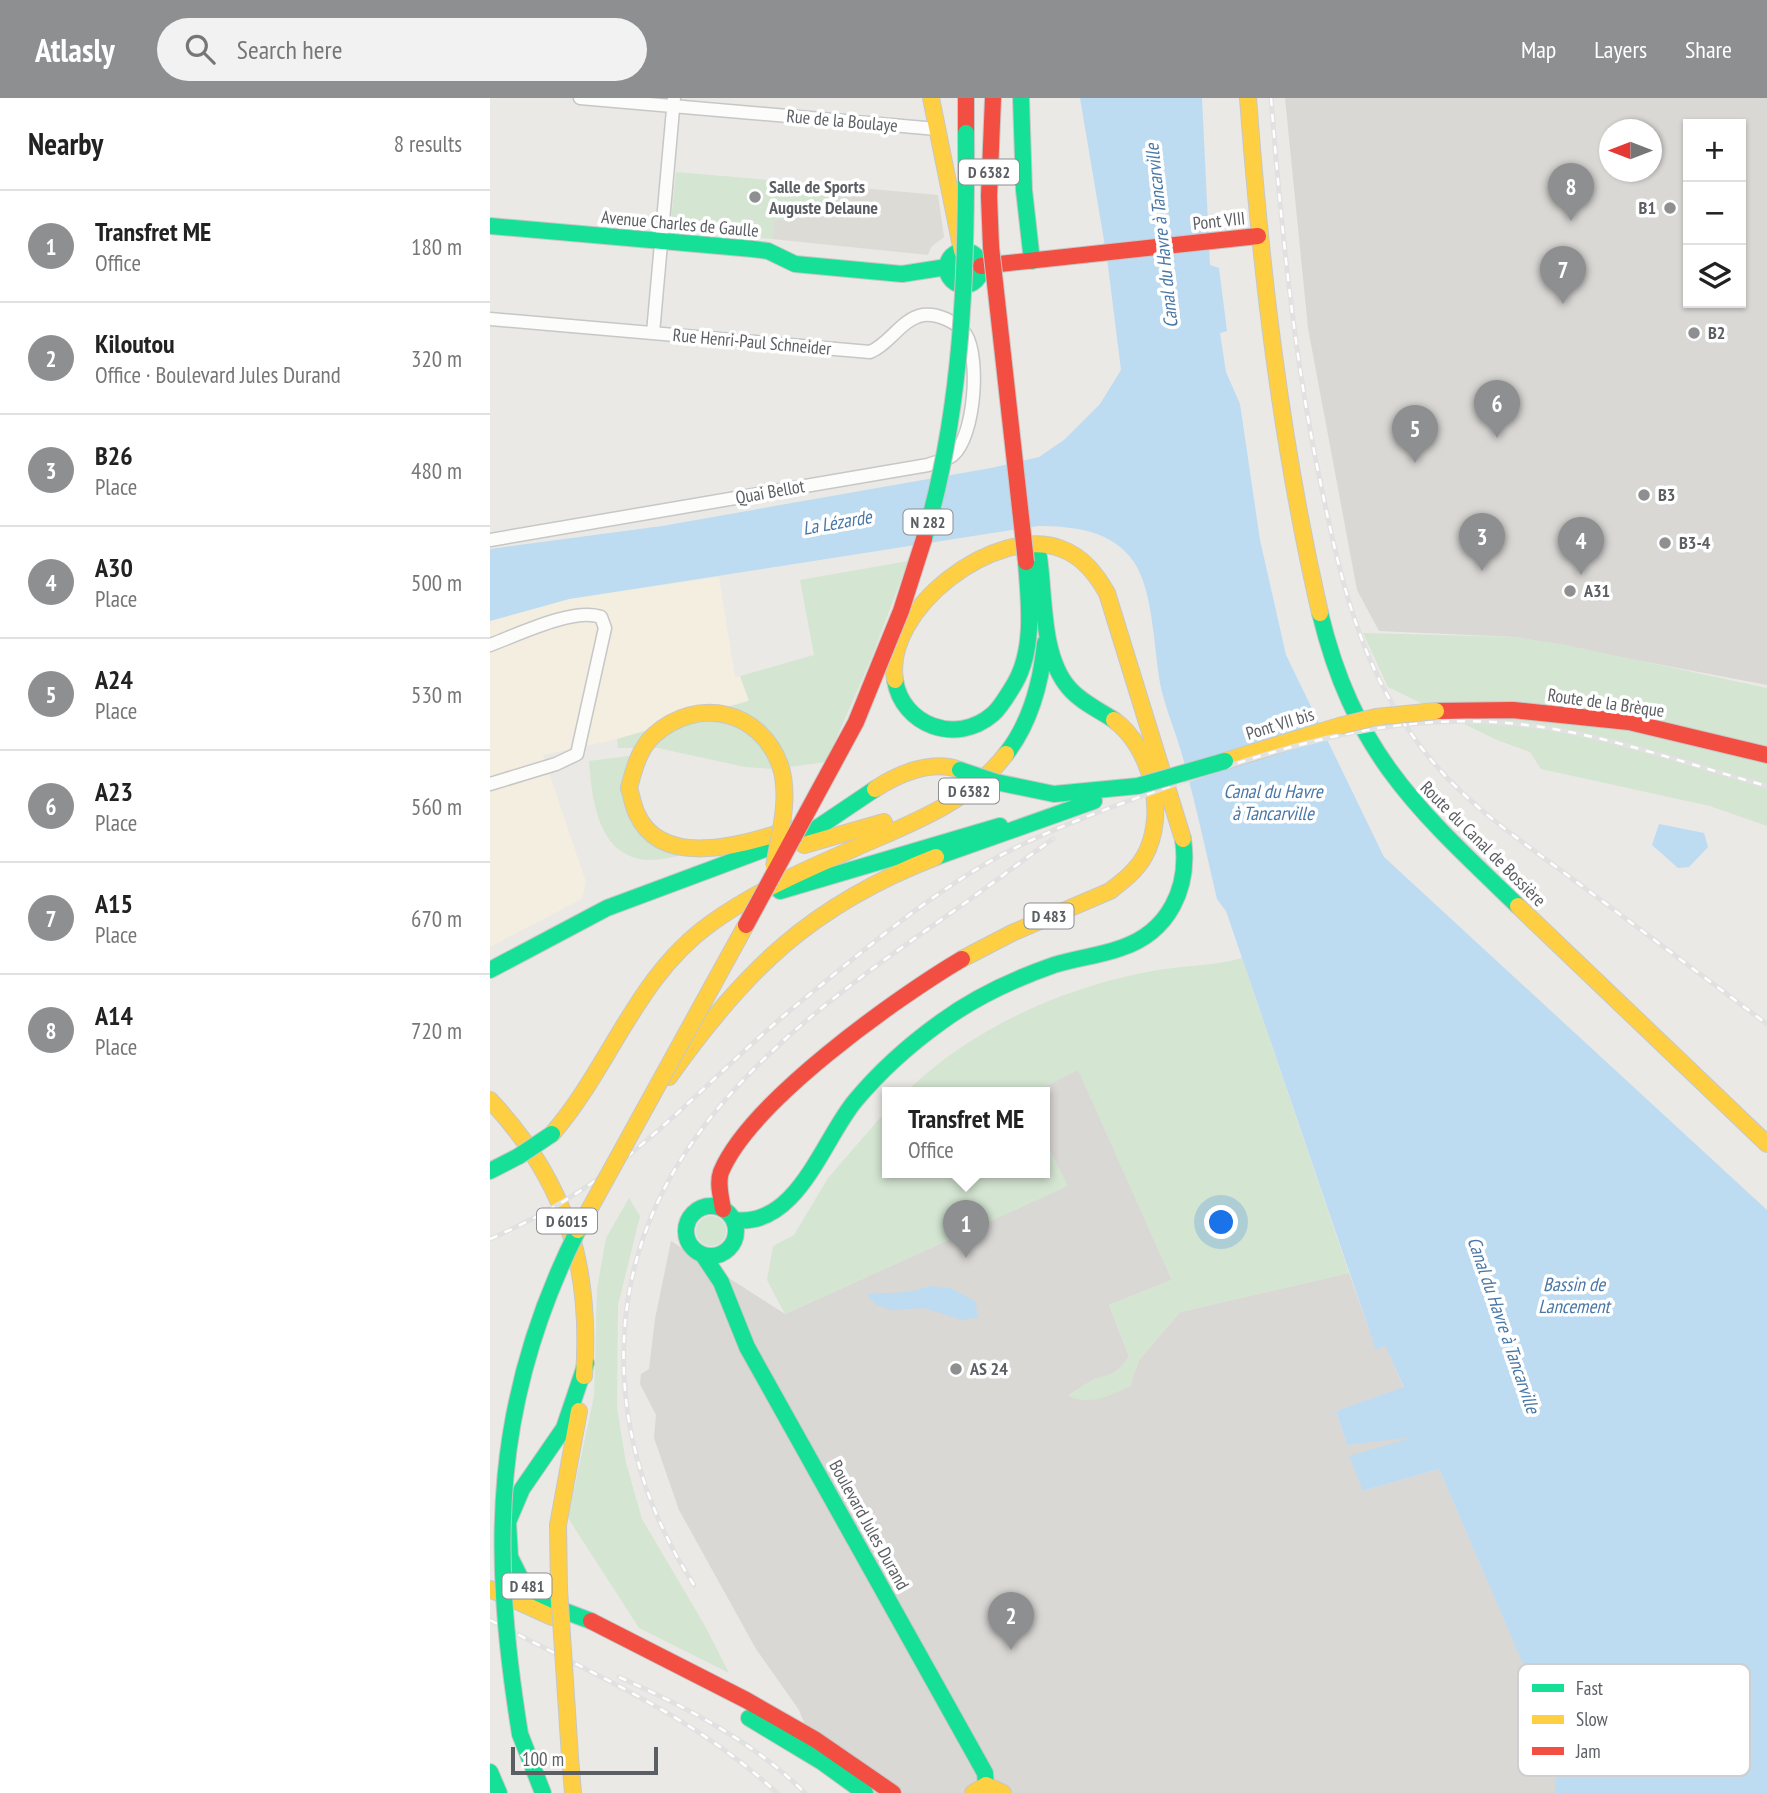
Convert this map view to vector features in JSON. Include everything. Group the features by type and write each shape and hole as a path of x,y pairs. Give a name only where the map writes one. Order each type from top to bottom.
{"main road":[{"path":"932,98 961,251"},
{"name":"N 282","path":"536,1793 503,1657 496,1587 498,1489 509,1414 537,1320 563,1259 839,758 874,685 905,602 934,502 952,412 967,201 965,98"},
{"name":"D 6382","path":"490,1171 552,1134 582,1097 630,1010 653,979 702,930 738,906 799,872 938,810 967,792 1001,761 1028,716 1044,663 989,196 993,98"},
{"name":"D 6382","path":"996,244 1000,98"},
{"path":"981,266 1032,261 1024,190 1021,98"},
{"name":"Route du Canal de Bossière","path":"1248,98 1259,241 1276,392 1319,613 1335,670 1371,747 1410,800 1449,842 1767,1144"},
{"name":"Avenue Charles de Gaulle","path":"490,226 768,251 795,264 812,266 902,274 947,267"},
{"name":"Pont VIII","path":"1032,261 1209,241 1259,241"},
{"path":"961,251 974,255 981,266 976,279 962,285 950,277 947,267 953,255 961,251"},
{"path":"725,1252 715,1256 703,1255 691,1245 687,1229 689,1221 699,1209 715,1207 728,1215 757,1221 793,1196 831,1133 868,1087 892,1062 943,1020 993,990 1036,972 1138,942 1163,923 1178,900 1186,863 1182,833 1107,593 1093,570 1079,557 1052,545 1021,545 985,557 951,577 910,620 896,642 891,674 898,698 922,723 943,730 969,729 995,715 1018,677 1027,645 1033,560"},
{"name":"D 6382","path":"490,970 607,908 723,865 869,828 941,799 993,758 1018,717 1030,686 1035,660 1033,560"},
{"name":"D 483","path":"728,1215 721,1172 733,1152 753,1125 840,1046 917,985 979,949 1110,891 1129,878 1148,851 1157,811 1147,766 1129,733 1077,697 1060,675 1033,560"},
{"path":"772,880 783,794 781,767 764,736 750,724 729,713 706,710 682,716 661,726 636,758 629,788 638,818 657,839 677,848 702,848 758,839 808,825 897,767 924,763 955,768 996,782 1054,794 1139,786"},
{"name":"Route de la Brèque","path":"1436,711 1513,710 1629,722 1767,755"},
{"name":"Pont VII bis","path":"1139,786 1376,716 1436,711"},
{"path":"723,865 811,832 880,786 904,774 921,768 955,768"},
{"path":"638,1120 724,1001 778,947 831,908 915,865 1139,786"},
{"path":"738,906 806,882 1094,801"},
{"name":"D 6015","path":"490,1100 536,1156 568,1221 584,1290 586,1363 558,1525 559,1589 573,1793"},
{"path":"490,1164 519,1156"},
{"path":"721,1282 725,1252 735,1239 728,1215"},
{"name":"Boulevard Jules Durand","path":"703,1255 721,1282 747,1347 985,1773 979,1789"},
{"name":"D 481","path":"586,1363 564,1428 522,1489 511,1513 506,1540 513,1566 529,1589 551,1606 590,1621 745,1708 864,1793"},
{"name":"D 481","path":"490,1589 619,1646 838,1754 893,1793"},
{"name":"N 282","path":"520,1734 543,1793"},
{"path":"490,1772 499,1793"},
{"path":"979,1789 1003,1793"}],"street":[{"name":"Rue de la Boulaye","path":"580,98 674,102 937,129"},
{"path":"653,333 674,102"},
{"name":"Rue Henri-Paul Schneider","path":"490,319 870,352 884,347 914,318 936,316 952,322 966,335 972,362"},
{"name":"Quai Bellot","path":"490,540 915,467 953,455 963,440 973,408 972,362"},
{"path":"490,645 543,625 589,615 601,617 605,636 580,748 573,758 490,784"}],"shaded area":[{"path":"1285,98 1767,98 1767,685 1515,637 1379,631 1357,590 1308,328"},
{"path":"838,186 938,195 944,237 931,247 928,255 772,239 774,219 793,221 794,211 828,214 836,208"},
{"path":"719,577 735,677 740,676 749,700 617,739 543,755 586,882 582,899 490,947 490,621 569,599"},
{"path":"1078,1069 1172,1280 1109,1305 1129,1356 1121,1369 1110,1376 1095,1379 1069,1395 1130,1386 1139,1360 1180,1312 1349,1273 1376,1349 1385,1344 1404,1388 1336,1411 1347,1445 1421,1435 1363,1491 1439,1469 1523,1664 1518,1664 1518,1776 1560,1776 1555,1793 856,1793 823,1770 799,1710 756,1649 679,1510 654,1438 656,1415 640,1384 641,1374 649,1369 655,1319 671,1241 785,1314 1067,1186 1050,1151 1050,1087 1044,1087"}],"green space":[{"name":"Salle de Sports Auguste Delaune","path":"676,172 838,186 836,208 828,214 795,211 794,221 774,220 772,239 670,230"},
{"path":"908,561 871,659 826,762 775,769 745,767 658,748 618,748 617,739 749,701 740,676 814,655 800,580"},
{"path":"1363,633 1515,637 1566,645 1767,688 1767,826 1710,806 1541,769 1530,752 1497,740 1388,687"},
{"path":"629,756 625,792 631,820 648,842 682,855 653,860 632,857 608,838 592,793 589,761"},
{"path":"1242,958 1349,1273 1180,1312 1139,1360 1130,1386 1092,1400 1076,1399 1068,1396 1087,1383 1115,1372 1129,1356 1109,1305 1172,1280 1078,1070 1044,1087 911,1087 959,1049 1018,1015 1049,1001 1114,979 1171,968"},
{"path":"882,1116 882,1178 1050,1178 1050,1151 1068,1186 785,1314 767,1280 773,1246 794,1235 828,1178"},
{"path":"629,1198 640,1216 618,1305 617,1408 626,1463 642,1519 704,1624 729,1673 639,1628 568,1518 594,1396 597,1289 606,1238"},
{"path":"711,1216 717,1217 725,1225 725,1237 717,1245 711,1246 705,1245 697,1237 696,1231 697,1225 705,1217"}],"water":[{"name":"Bassin de Lancement","path":"1080,98 1202,98 1210,265 1219,268 1227,331 1220,333 1226,372 1240,404 1260,540 1286,655 1384,857 1767,1210 1767,1793 1555,1793 1556,1776 1750,1776 1750,1664 1523,1664 1439,1469 1363,1491 1349,1456 1414,1437 1347,1445 1336,1411 1404,1387 1385,1345 1376,1350 1226,911 1217,899 1188,776 1162,692 1146,590 1134,562 1125,551 1115,543 1091,532 1038,526 569,599 490,621 490,549 662,526 991,468 1039,457 1064,440 1100,404 1121,370 1107,258"},
{"path":"1659,824 1704,833 1708,847 1689,867 1678,868 1652,845"},
{"path":"930,1286 950,1288 975,1301 978,1317 963,1320 924,1308 891,1310 875,1304 866,1294 909,1292"}],"railway":[{"path":"1271,98 1289,286 1318,471 1346,591 1358,629 1390,701 1439,769 1471,801 1523,843 1767,1024"},
{"path":"490,1239 576,1194 628,1156 793,1008 897,924 952,885 1009,851 1050,832 1176,784 1257,757 1339,736 1380,728 1464,721 1540,727 1606,740 1767,786"},
{"path":"694,1585 666,1535 645,1483 631,1429 624,1375 625,1320 635,1266 653,1213 680,1161 706,1123 736,1087 769,1054 841,992 1053,839"},
{"path":"490,1620 676,1718 745,1766 777,1793"},
{"path":"619,1677 669,1700 741,1741 785,1774 805,1793"}],"traffic: fast":[{"path":"1021,98 1024,190 1032,261"},
{"path":"924,539 937,490 955,389 963,287 966,133"},
{"path":"490,226 753,249 768,251 795,264 902,274 947,267"},
{"path":"964,251 976,256 981,268 976,280 964,285 952,280 947,268 952,256 964,251"},
{"path":"1039,557 1046,626 1053,660 1060,675 1079,698 1114,720"},
{"path":"895,680 908,709 933,726 963,729 978,724 993,714 1015,683 1026,655 1029,624 1026,562"},
{"path":"1320,613 1334,662 1351,705 1371,742 1420,808 1518,906"},
{"path":"1006,754 1022,729 1033,702 1045,643"},
{"path":"1138,786 1225,761"},
{"path":"960,770 996,782"},
{"path":"996,782 1054,794 1138,786"},
{"path":"490,970 607,908 811,832 875,789"},
{"path":"936,857 1094,801"},
{"path":"780,891 1000,826"},
{"path":"734,1220 756,1219 775,1210 791,1196 806,1178 855,1101 906,1049 954,1013 1024,976 1054,965 1121,948 1152,931 1173,906 1179,891 1183,874 1183,839"},
{"path":"519,1156 552,1134"},
{"path":"490,1171 519,1156"},
{"path":"711,1206 728,1214 736,1231 728,1248 711,1256 694,1248 686,1231 694,1214 711,1206"},
{"path":"520,1734 504,1601 502,1538 506,1476 514,1416 528,1355 550,1293 578,1230"},
{"path":"703,1255 721,1282 747,1347 985,1773 986,1785"},
{"path":"586,1363 564,1428 522,1489 508,1522 510,1557 522,1581 551,1606 591,1621"},
{"path":"749,1718 822,1762 865,1793"},
{"path":"520,1734 543,1793"},
{"path":"490,1772 499,1793"}],"traffic: slow":[{"path":"931,98 962,251"},
{"path":"1248,98 1274,357 1294,485 1320,613"},
{"path":"895,680 896,653 907,626 925,601 949,578 977,561 1006,549 1035,544 1070,552 1088,567 1107,593 1183,839"},
{"path":"1339,726 1376,717 1436,711"},
{"path":"629,788 644,747 654,735 671,723 708,713 743,721 771,746 783,777 783,816 774,867"},
{"path":"962,959 1012,933 1110,891 1141,862 1151,840 1155,822 1152,783 1138,747 1114,720"},
{"path":"1225,761 1339,726"},
{"path":"552,1134 591,1080 643,996 684,945 710,924 780,882 896,830 956,799 991,771 1006,754"},
{"path":"875,789 905,773 927,767 960,770"},
{"path":"629,788 634,808 649,832 666,843 686,848 708,848 754,840 793,829"},
{"path":"804,845 884,822"},
{"path":"669,1077 725,1004 784,945 817,919 852,897 936,857"},
{"path":"1518,906 1767,1144"},
{"path":"578,1230 746,925"},
{"path":"490,1100 538,1162 568,1227 578,1262 583,1298 584,1376"},
{"path":"559,1589 558,1525 579,1411"},
{"path":"490,1589 552,1617"},
{"path":"559,1589 570,1757"},
{"path":"570,1757 573,1793"},
{"path":"973,1793 986,1785 1003,1793"}],"traffic: jam":[{"path":"966,98 966,133"},
{"path":"991,247 989,196 993,98"},
{"path":"981,266 1258,236"},
{"path":"991,247 1026,562"},
{"path":"746,925 856,722 901,611 924,539"},
{"path":"1436,711 1513,710 1629,722 1767,755"},
{"path":"723,1209 719,1185 721,1172 737,1144 762,1115 793,1084 864,1025 962,959"},
{"path":"591,1621 746,1700 816,1740 893,1793"}],"place":[{"name":"Salle de Sports Auguste Delaune","path":"755,197"},
{"name":"B1","path":"1670,208"},
{"name":"A14","path":"1571,221"},
{"name":"A15","path":"1563,304"},
{"name":"B2","path":"1694,333"},
{"name":"A23","path":"1497,438"},
{"name":"A24","path":"1415,463"},
{"name":"B3","path":"1644,495"},
{"name":"B3-4","path":"1665,543"},
{"name":"B26","path":"1482,571"},
{"name":"A30","path":"1581,575"},
{"name":"A31","path":"1570,591"},
{"name":"Transfret ME","path":"966,1258"},
{"name":"AS 24","path":"956,1369"},
{"name":"Kiloutou","path":"1011,1650"}],"water label":[{"name":"Canal du Havre à Tancarville","path":"1161,236"},
{"name":"La Lézarde","path":"837,522"},
{"name":"Canal du Havre à Tancarville","path":"1273,802"},
{"name":"Canal du Havre à Tancarville","path":"1504,1325"}]}
